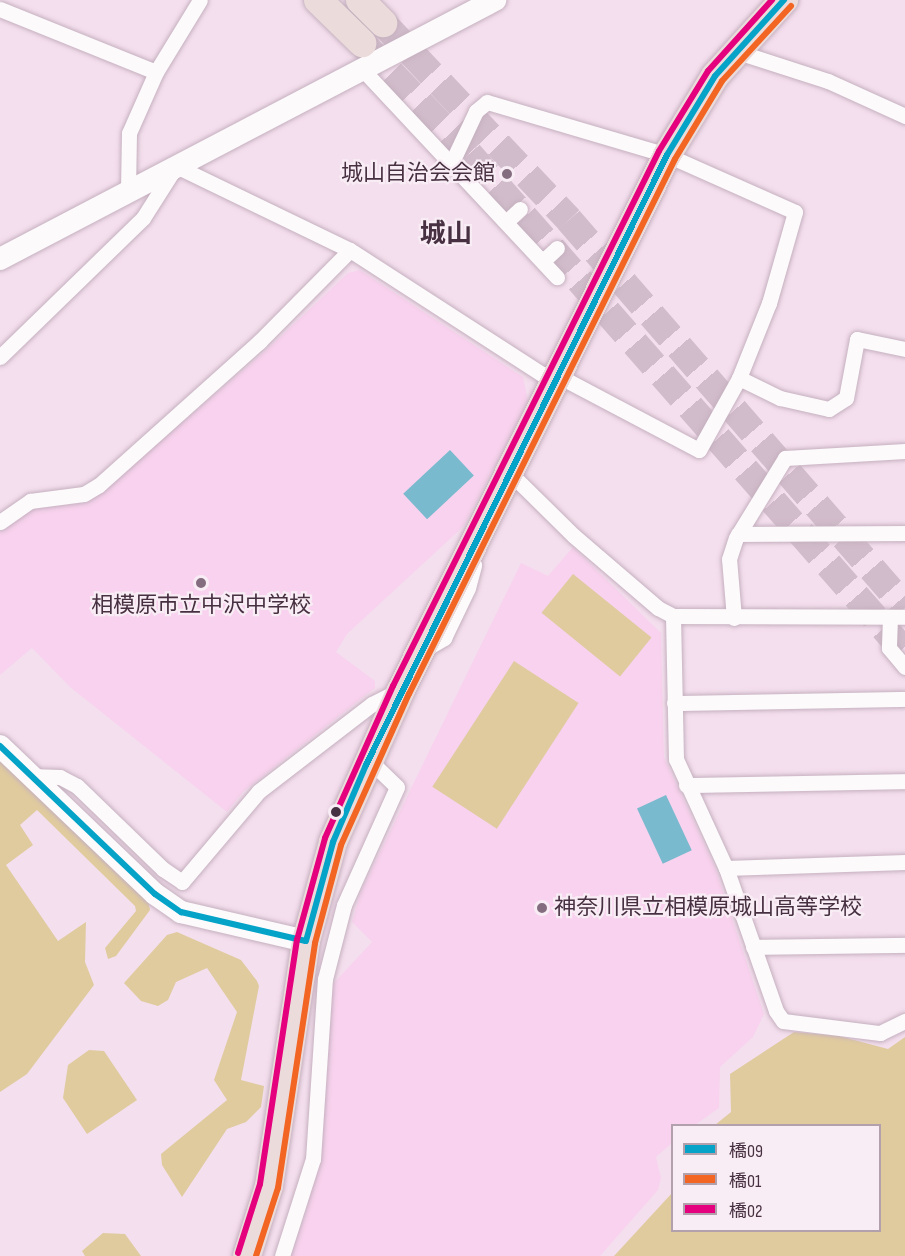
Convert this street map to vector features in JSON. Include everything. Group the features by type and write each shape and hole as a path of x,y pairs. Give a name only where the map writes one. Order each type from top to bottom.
{"highway":[{"path":"318,0 362,57"},
{"path":"360,0 383,23"},
{"path":"247,1256 269,1186 306,941 333,842 401,690 667,155 694,107 735,51 784,0"}],"street":[{"path":"129,190 129,133 156,72 200,0"},
{"path":"0,259 176,166 362,57 495,0"},
{"path":"0,9 156,72"},
{"path":"735,51 828,81 905,116"},
{"path":"362,57 452,162 558,276"},
{"path":"176,166 350,250 556,380 568,381 699,450 739,378 769,303 795,212 667,155 487,102 476,111 452,162"},
{"path":"0,357 143,218 176,166"},
{"path":"506,222 520,209"},
{"path":"543,261 557,248"},
{"path":"0,522 30,501 84,494 99,485 259,342 350,250"},
{"path":"739,378 780,398 830,409 846,398 857,339 905,349"},
{"path":"734,618 729,559 738,534 785,458 905,451"},
{"path":"509,472 574,536 658,608 673,616 897,617 889,648 905,667"},
{"path":"738,534 905,533"},
{"path":"673,616 676,759 726,868 770,998 783,1021 880,1033 905,1021"},
{"path":"31,776 60,777 77,786 163,869 182,882 259,791 372,705 401,690"},
{"path":"674,703 905,699"},
{"path":"0,746 155,894 181,912 306,941"},
{"path":"282,1256 313,1159 325,979 344,906 397,787 369,760"},
{"path":"686,784 905,781"},
{"path":"726,868 905,862"},
{"path":"753,947 905,945"}],"shaded area":[{"name":"相模原市立中沢中学校","path":"360,270 523,377 528,401 464,526 347,634 336,652 375,681 375,688 244,791 227,812 70,687 32,648 0,675 0,532 30,509 85,503 98,495 264,352 348,273"},
{"name":"神奈川県立相模原城山高等学校","path":"573,547 661,633 664,757 715,867 764,1014 753,1037 720,1067 719,1108 696,1124 671,1124 671,1144 656,1157 661,1178 658,1190 600,1256 289,1256 304,1219 318,1162 331,986 372,942 352,922 360,893 521,563 548,576"},
{"path":"573,574 651,638 620,676 542,613"},
{"path":"514,661 579,703 497,829 432,787"},
{"path":"0,754 148,901 150,910 116,956 108,959 105,948 136,911 135,906 37,810 20,825 33,845 6,865 58,941 86,922 85,962 94,985 27,1074 0,1092"},
{"path":"177,932 241,960 257,981 259,986 241,1080 264,1086 261,1107 246,1122 227,1129 182,1197 162,1165 161,1154 227,1100 214,1080 237,1012 207,968 176,982 168,1000 158,1006 141,1001 124,983 167,935"},
{"path":"794,1032 839,1036 888,1049 905,1037 905,1256 614,1256 671,1194 671,1232 881,1232 881,1124 716,1124 731,1112 730,1074"},
{"path":"89,1050 104,1051 137,1100 87,1134 63,1098 68,1065"},
{"path":"103,1233 125,1234 141,1256 85,1256 82,1251"}],"water":[{"path":"450,450 474,476 427,519 403,494"},
{"path":"666,795 692,850 663,864 637,809"}],"tunnel":[{"path":"383,23 569,220 905,607"},
{"path":"362,43 469,154 905,652"}],"transit line":[{"name":"橋02","path":"238,1253 260,1184 297,940 325,838 393,686 659,151 708,71 772,0"},
{"name":"橋09","path":"0,746 155,894 181,912 306,941 333,842 366,765 667,155 715,76 784,0"},
{"name":"橋01","path":"256,1256 278,1188 315,943 341,845 409,694 675,159 722,81 791,6"}],"place":[{"name":"城山自治会会館","path":"507,174"},
{"name":"相模原市立中沢中学校","path":"201,583"},
{"name":"神奈川県立相模原城山高等学校","path":"542,908"}],"district":[{"name":"城山","path":"446,235"}]}
